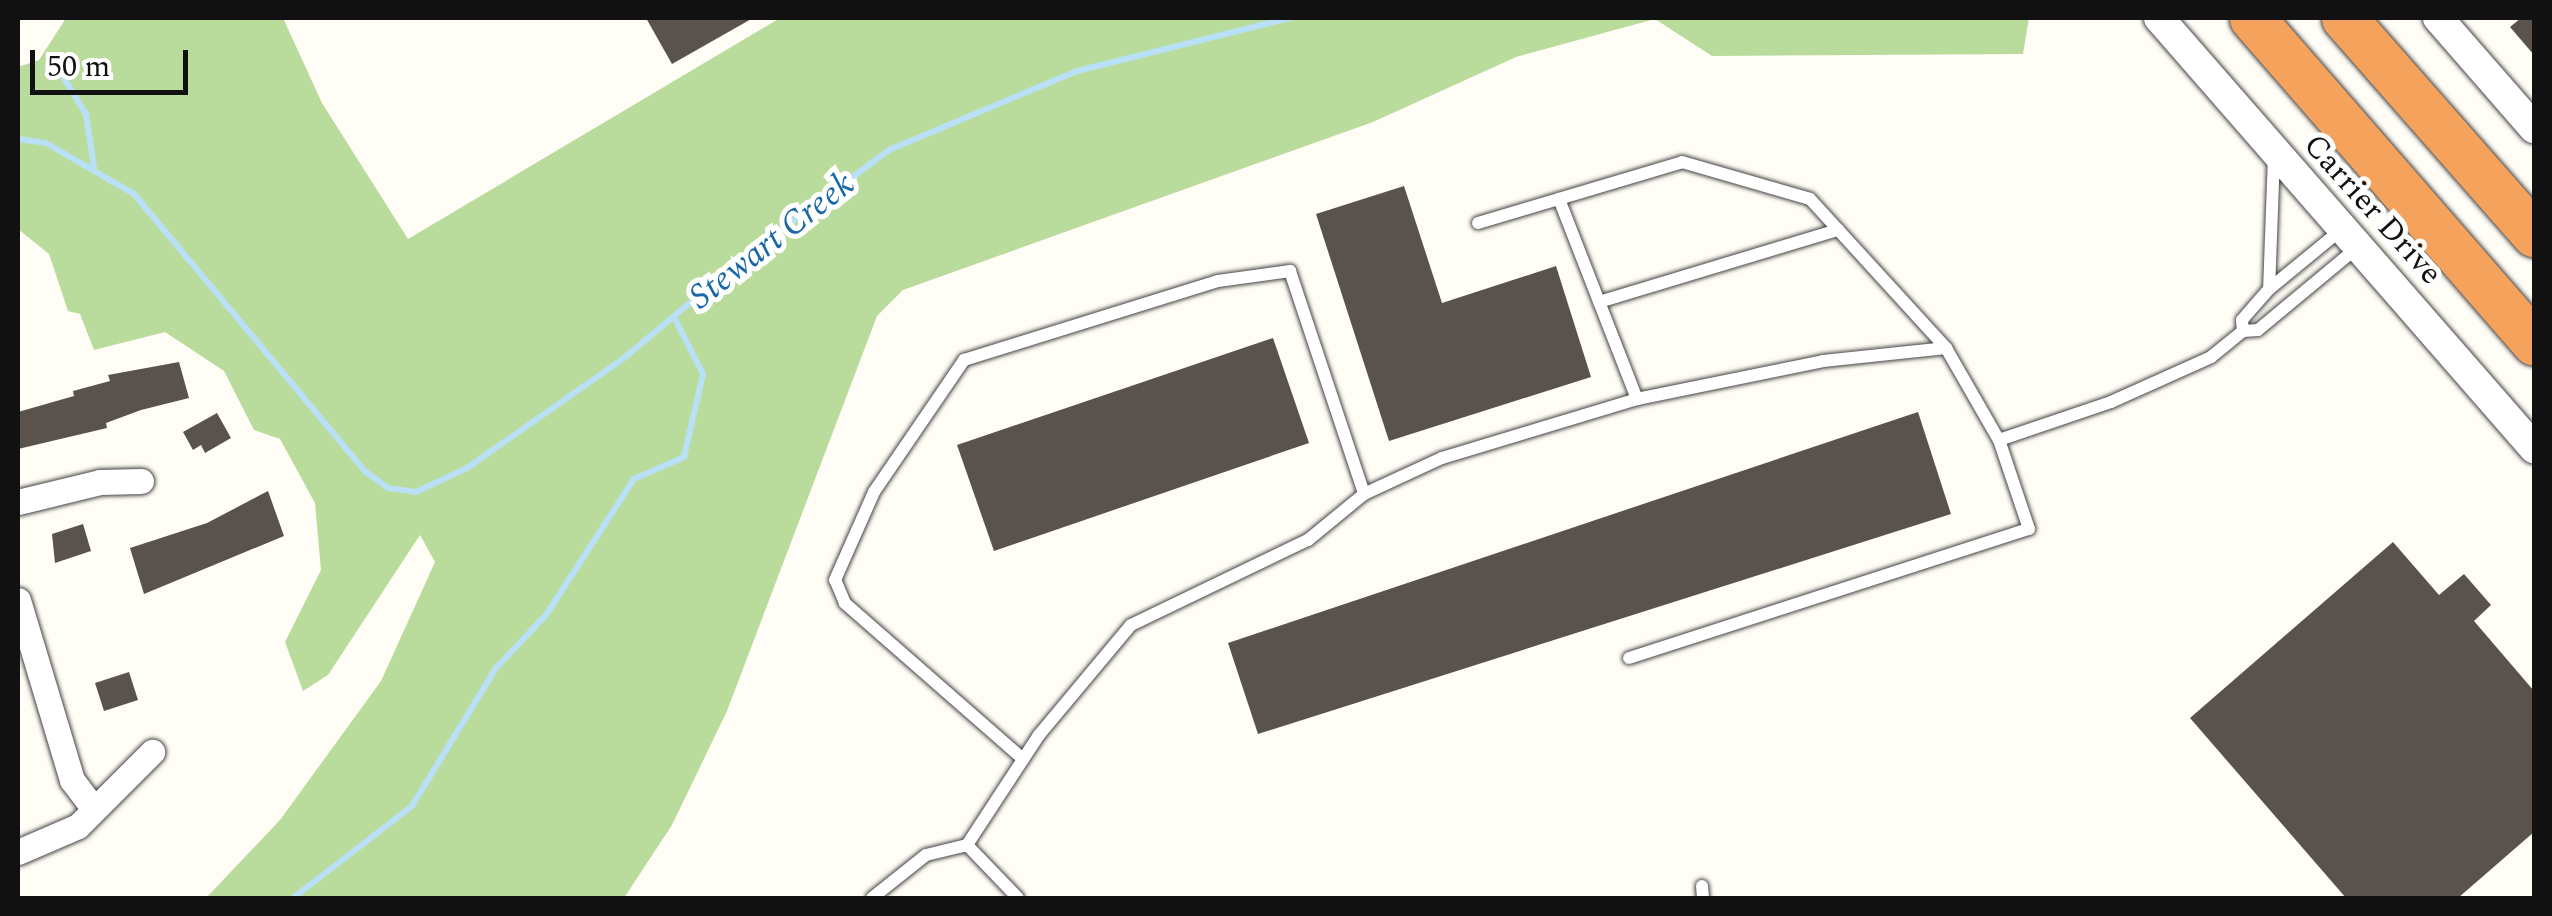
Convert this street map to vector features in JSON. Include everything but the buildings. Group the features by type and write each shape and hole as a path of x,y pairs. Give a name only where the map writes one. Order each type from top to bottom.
{"highway":[{"path":"2252,18 2534,342"},
{"path":"2344,18 2534,234"}],"street":[{"name":"Carrier Drive","path":"2158,18 2534,448"},
{"path":"2438,18 2534,128"},
{"path":"18,502 100,482 142,482"},
{"path":"18,600 72,780 94,809"},
{"path":"18,852 61,837 152,752"}],"lane":[{"path":"2269,289 2274,153"},
{"path":"1478,223 1682,162 1810,198 1946,348 1999,440 2029,530 1629,658"},
{"path":"1559,199 1637,399"},
{"path":"1599,302 1838,230"},
{"path":"2243,330 2242,320 2269,289 2350,238"},
{"path":"1999,440 2212,357 2243,330 2258,330 2350,238"},
{"path":"1023,760 845,604 835,580 874,492 964,360 1218,282 1290,272 1364,494"},
{"path":"872,898 926,855 967,846 1023,760 1131,625 1308,540 1364,494 1442,458 1637,399 1824,361 1946,348"},
{"path":"967,846 1018,898"}],"green space":[{"path":"66,18 283,18 322,103 408,239 780,18 2029,18 2023,54 1712,56 1655,19 1516,57 1373,122 903,290 877,316 727,711 672,825 624,898 206,898 280,820 381,681 435,562 420,535 328,675 303,691 285,642 321,570 315,503 280,439 254,430 224,371 165,332 94,350 80,314 68,311 49,254 18,229 18,67 39,60"}],"waterway":[{"path":"18,139 46,143 134,194 366,472 388,488 416,492 467,468 624,358 743,258 889,150 1077,71 1290,18"},
{"path":"59,70 86,114 94,168"},
{"name":"Stewart Creek","path":"293,898 412,806 496,668 546,615 634,479 684,457 703,374 675,319"}]}
